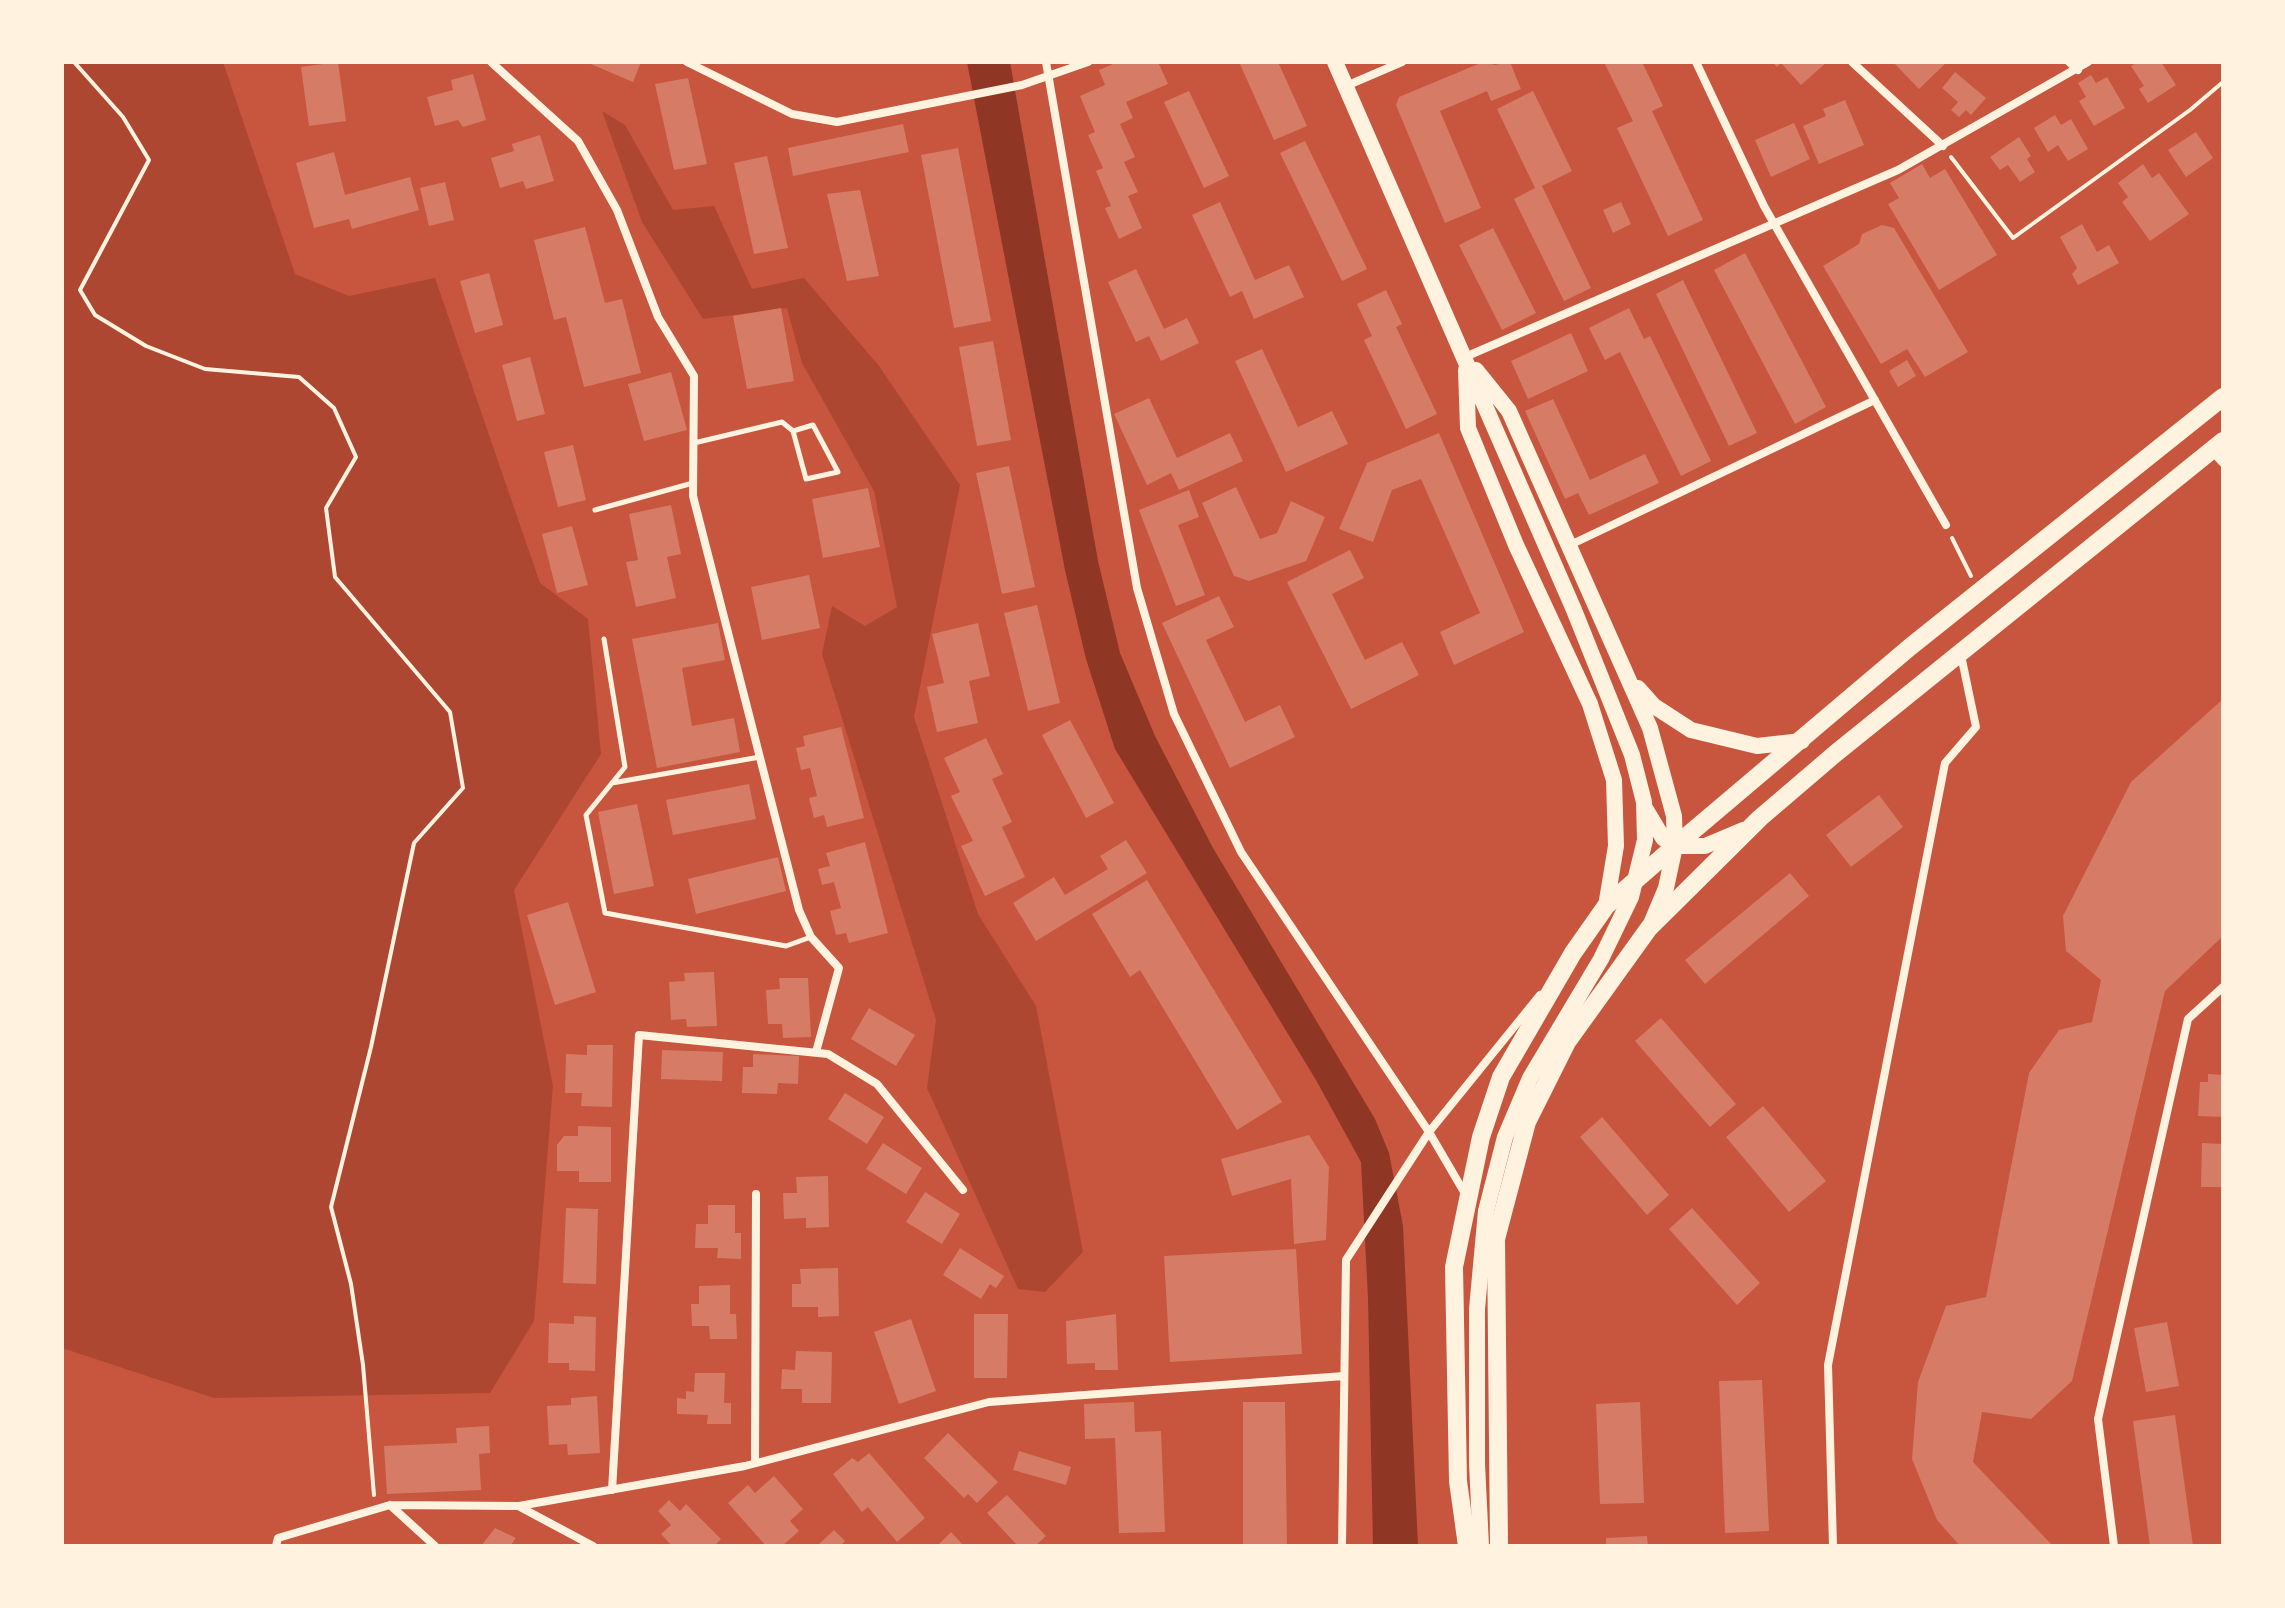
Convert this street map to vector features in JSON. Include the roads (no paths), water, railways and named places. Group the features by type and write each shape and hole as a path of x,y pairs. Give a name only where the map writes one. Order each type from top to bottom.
{"main road":[{"path":"1335,62 1465,357 1632,755 1644,802 1645,840 1631,897 1601,959 1530,1078 1505,1137 1486,1211 1477,1309 1477,1464 1481,1546"},
{"path":"1465,357 1509,411 1650,728 1665,780 1675,846 1666,888 1649,928"},
{"path":"1465,357 1468,428 1516,545 1590,704 1654,825 1663,838 1675,846 1696,847 1717,843 1760,818"},
{"path":"1467,1546 1458,1481 1454,1267 1467,1198 1501,1077 1573,953 1606,906 1675,846 1979,592 2223,397"},
{"path":"1499,1546 1496,1239 1527,1122 1567,1042 1649,928 1760,818 1836,753 2219,452"},
{"path":"1626,675 1654,706 1691,730 1757,746 1803,740"},
{"path":"1590,704 1614,780 1616,846 1606,906"}],"street":[{"path":"491,62 578,141 617,210 658,317 694,376 693,496 799,910 811,937 839,968 816,1052"},
{"path":"687,62 792,114 837,122 1022,85 1088,62"},
{"path":"1046,62 1137,588 1174,714 1241,852 1429,1132 1467,1198"},
{"path":"1346,86 1402,62"},
{"path":"1696,62 1774,224 1946,525"},
{"path":"1852,62 1943,146"},
{"path":"2069,62 2078,70"},
{"path":"1465,357 1898,170 2088,62"},
{"path":"1570,545 1875,400"},
{"path":"1833,1546 1828,1365 1945,763 1976,727 1961,655"},
{"path":"1342,1546 1346,1260 1429,1132 1573,953"},
{"path":"2114,1546 2098,1419 2188,1019 2223,987"},
{"path":"612,1490 639,1035 828,1054 877,1084 963,1190"},
{"path":"755,1463 756,1194"},
{"path":"276,1546 278,1538 390,1505 519,1506 755,1463 989,1402 1344,1376"},
{"path":"390,1505 435,1546"},
{"path":"519,1506 593,1546"}],"lane":[{"path":"693,443 782,422 793,431 806,479 838,472 813,425 793,431"},
{"path":"595,510 693,483"},
{"path":"604,639 625,767 586,815 605,913 786,946 811,937"},
{"path":"612,783 761,757"}]}
